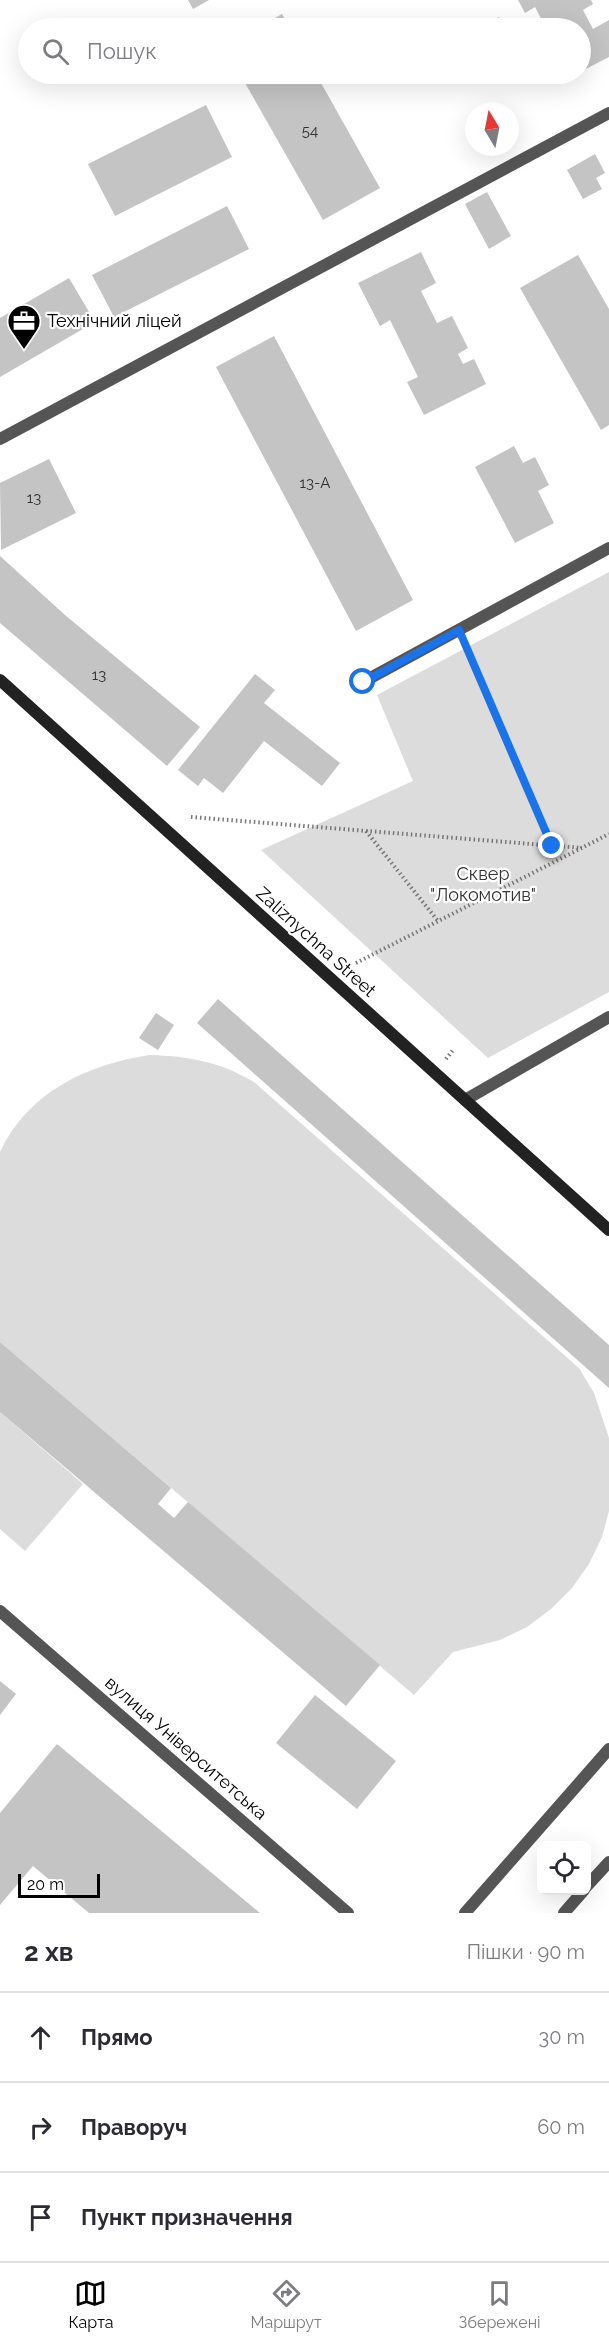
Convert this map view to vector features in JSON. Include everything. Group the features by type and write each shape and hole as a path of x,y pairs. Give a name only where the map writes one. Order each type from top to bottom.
{"street":[{"path":"0,439 609,113"},
{"path":"363,682 609,548"},
{"name":"Zaliznychna Street","path":"0,680 609,1230"},
{"path":"465,1100 609,1017"},
{"name":"вулиця Університетська","path":"0,1611 348,1913"},
{"path":"465,1913 609,1749"},
{"path":"591,1882 609,1862"},
{"path":"564,1913 580,1895"}],"path":[{"path":"459,630 552,846"},
{"path":"191,817 582,848"},
{"path":"366,831 438,921"},
{"path":"356,963 609,834"}],"green space":[{"name":"Сквер \"Локомотив\"","path":"609,572 609,992 488,1058 261,850 413,781 377,695"},
{"path":"150,1055 204,1061 229,1069 254,1082 579,1368 594,1393 609,1438 609,1511 602,1537 589,1564 572,1588 551,1609 527,1627 500,1640 453,1652 414,1695 0,1342 0,1152 12,1131 27,1113 43,1097 62,1084 104,1066"},
{"path":"0,1412 83,1484 25,1551 0,1529"}],"building":[{"path":"188,0 209,0 193,9"},
{"path":"518,0 591,0 593,4 583,10 587,18 541,18 535,7 525,13"},
{"path":"609,20 609,57 591,66 591,25 593,29"},
{"path":"246,84 322,84 380,188 323,220"},
{"path":"206,105 232,157 115,216 88,164"},
{"path":"595,154 605,173 596,178 602,189 583,199 567,170"},
{"path":"487,192 511,236 489,249 465,204"},
{"path":"227,206 249,249 114,317 92,275"},
{"path":"421,252 436,283 421,291 437,323 452,316 468,348 458,354 463,364 474,359 486,384 424,415 407,382 418,377 390,320 380,326 358,283"},
{"path":"578,255 609,309 609,425 601,430 520,288"},
{"name":"Технічний ліцей","path":"69,278 95,322 0,377 0,318"},
{"path":"274,336 413,600 356,631 216,367"},
{"path":"514,446 523,463 535,457 549,485 538,491 554,523 515,543 475,467"},
{"path":"49,459 76,513 1,550 0,483"},
{"path":"0,556 65,615 200,727 167,766 0,623"},
{"path":"255,674 275,690 264,703 340,763 322,786 264,741 223,793 204,778 198,786 178,770"},
{"path":"218,999 609,1345 609,1388 197,1023"},
{"path":"156,1013 174,1025 158,1050 139,1038"},
{"path":"0,1342 171,1488 158,1504 174,1518 188,1502 380,1665 346,1706 0,1412"},
{"path":"0,1681 16,1694 0,1715"},
{"path":"315,1695 396,1761 357,1809 276,1743"},
{"path":"57,1744 260,1913 89,1913 33,1866 0,1905 0,1813"}],"place":[{"name":"Технічний ліцей","path":"24,350"}],"route":[{"path":"363,682 459,630 552,846"}]}
